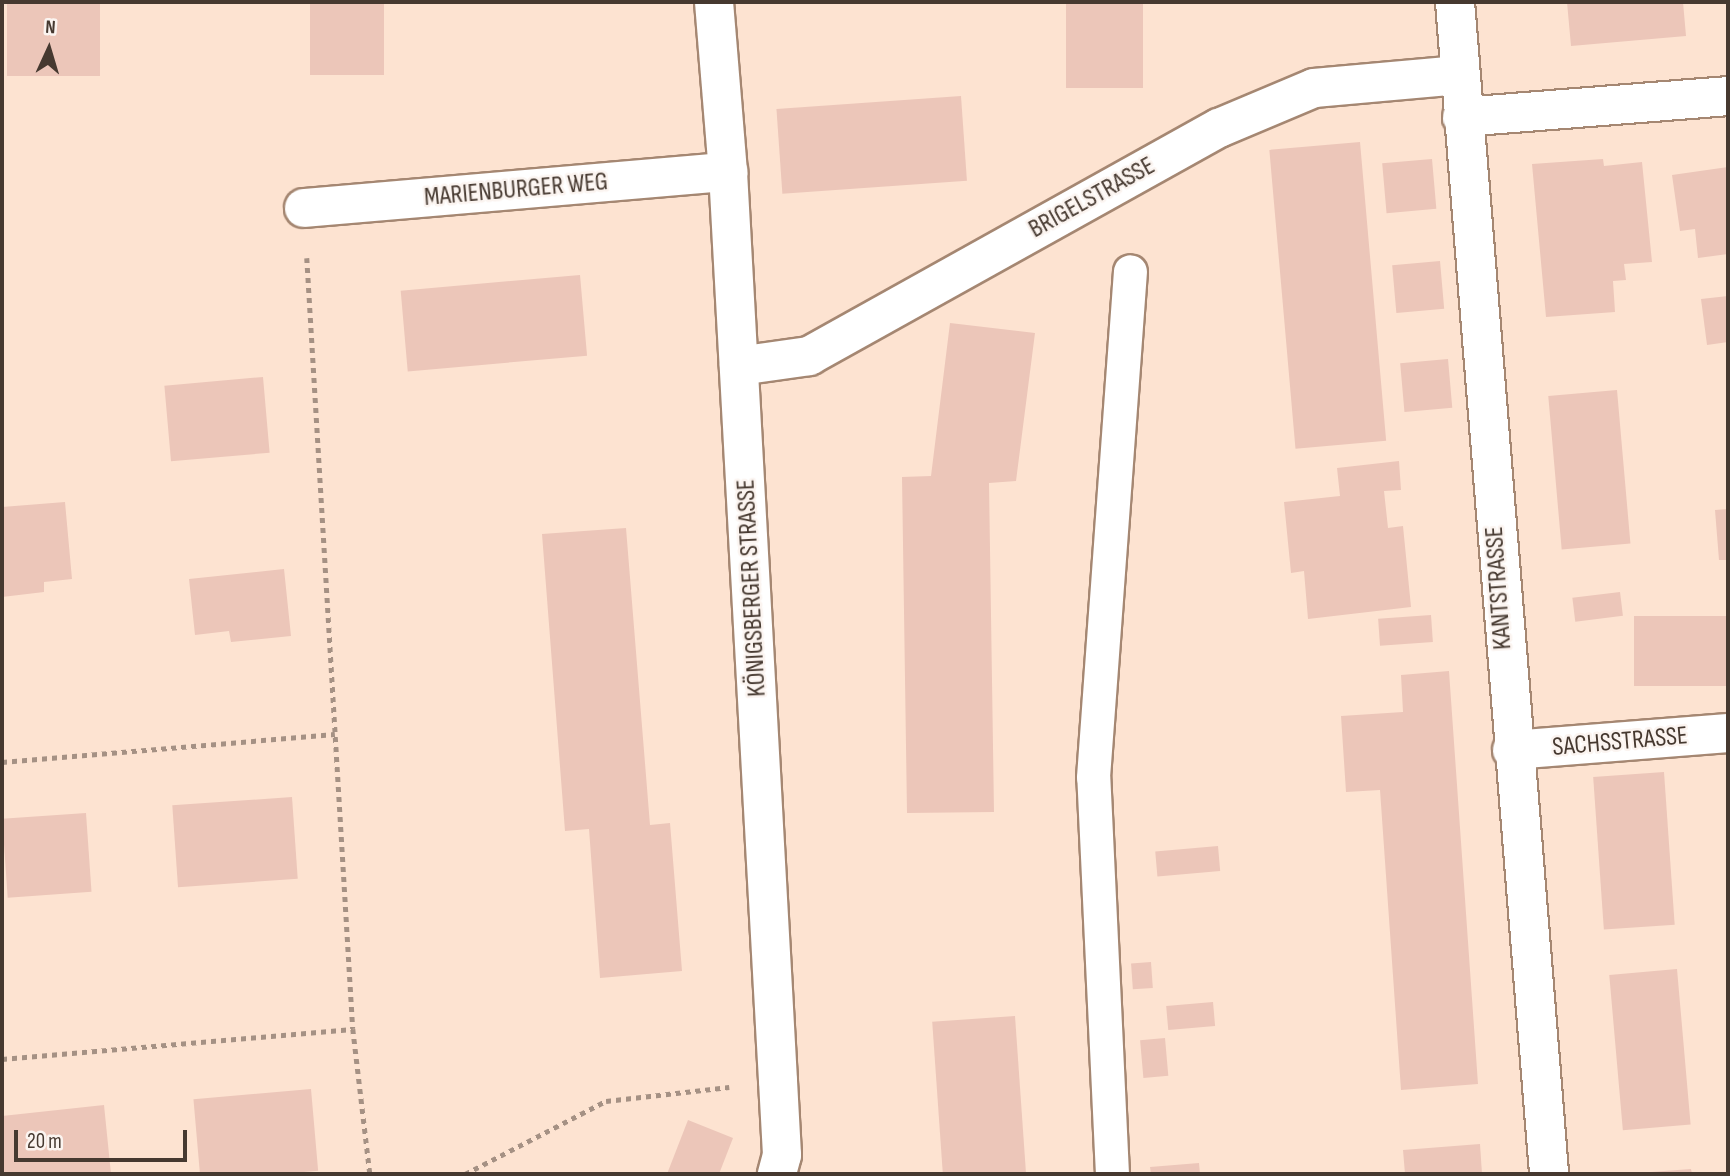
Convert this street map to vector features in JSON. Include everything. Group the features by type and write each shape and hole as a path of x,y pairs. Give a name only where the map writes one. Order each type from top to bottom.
{"street":[{"name":"KÖNIGSBERGER STRASSE","path":"714,2 740,366 782,1155 777,1174"},
{"name":"KANTSTRASSE","path":"1455,2 1512,750 1549,1174"},
{"name":"BRIGELSTRASSE","path":"740,366 810,356 1219,128 1314,88 1459,75"},
{"path":"1462,117 1728,96"},
{"name":"MARIENBURGER WEG","path":"304,208 728,172"},
{"name":"SACHSSTRASSE","path":"1512,750 1728,733"}],"lane":[{"path":"1112,1174 1093,777 1130,271"}],"path":[{"path":"304,208 353,1029 370,1174"},
{"path":"2,762 335,734"},
{"path":"2,1059 353,1029"},
{"path":"465,1174 606,1101 778,1081"}],"building":[{"path":"7,2 100,2 100,76 7,76"},
{"path":"310,2 384,2 384,75 310,75"},
{"path":"1066,2 1143,2 1143,88 1066,88"},
{"path":"1567,2 1683,2 1686,36 1571,46"},
{"path":"961,96 967,181 782,194 776,109"},
{"path":"1360,142 1386,441 1295,449 1269,150"},
{"path":"1432,159 1436,209 1387,213 1382,163"},
{"path":"1603,159 1604,166 1642,162 1652,262 1624,264 1626,280 1613,281 1615,312 1546,317 1532,164"},
{"path":"1728,167 1728,254 1698,258 1695,229 1680,231 1672,175"},
{"path":"1440,261 1444,309 1396,313 1392,265"},
{"path":"580,275 587,356 408,371 401,291"},
{"path":"1728,296 1728,342 1707,345 1701,299"},
{"path":"950,323 1035,333 1016,481 989,483 994,812 907,813 902,477 931,476"},
{"path":"1448,359 1452,408 1404,412 1400,363"},
{"path":"263,377 270,453 171,461 164,386"},
{"path":"1617,390 1630,543 1562,549 1548,396"},
{"path":"1399,461 1401,490 1384,491 1388,528 1403,526 1411,607 1308,619 1304,571 1291,573 1284,502 1340,496 1337,468"},
{"path":"65,502 72,579 44,582 44,592 2,597 2,507"},
{"path":"1728,509 1728,560 1719,560 1715,510"},
{"path":"626,528 650,825 670,823 682,971 600,978 589,829 565,831 542,534"},
{"path":"284,569 291,636 231,642 229,631 195,635 189,579"},
{"path":"1620,592 1623,616 1575,622 1572,598"},
{"path":"1431,615 1433,642 1380,646 1378,619"},
{"path":"1634,616 1728,616 1728,686 1634,686"},
{"path":"1449,671 1478,1084 1401,1090 1380,790 1346,792 1341,716 1403,712 1401,675"},
{"path":"1664,772 1675,925 1604,930 1593,777"},
{"path":"292,797 298,879 178,887 172,805"},
{"path":"86,813 92,892 8,898 2,819"},
{"path":"1218,846 1220,871 1157,876 1155,851"},
{"path":"1151,962 1153,988 1133,989 1131,963"},
{"path":"1677,969 1691,1124 1623,1130 1609,975"},
{"path":"1213,1002 1215,1026 1168,1030 1166,1006"},
{"path":"1015,1016 1026,1174 943,1174 932,1022"},
{"path":"1165,1038 1168,1076 1143,1078 1140,1040"},
{"path":"311,1089 318,1171 280,1174 200,1174 193,1099"},
{"path":"104,1105 111,1174 2,1174 2,1116"},
{"path":"688,1120 733,1138 719,1174 667,1174"},
{"path":"1480,1144 1482,1174 1405,1174 1403,1150"},
{"path":"1199,1163 1200,1174 1151,1174 1150,1167"},
{"path":"1691,1169 1692,1174 1651,1174 1651,1172"}]}
